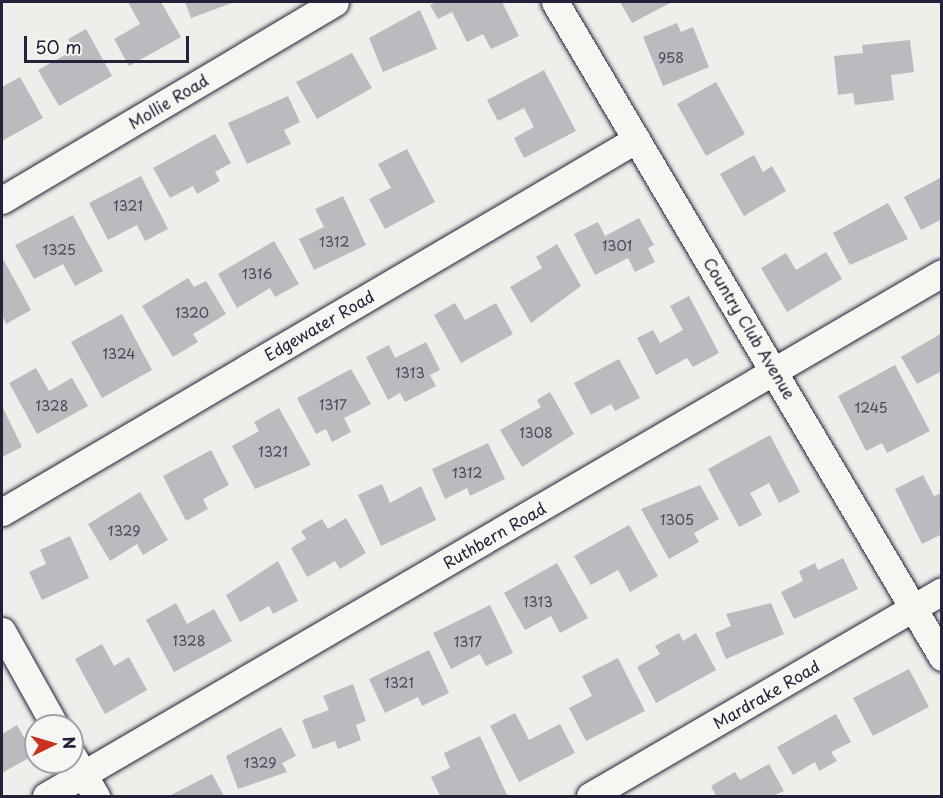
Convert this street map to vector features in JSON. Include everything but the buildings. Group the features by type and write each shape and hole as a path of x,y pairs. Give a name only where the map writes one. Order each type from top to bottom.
{"street":[{"name":"Mollie Road","path":"2,200 335,2"},
{"name":"Country Club Avenue","path":"555,2 776,370 942,657"},
{"name":"Edgewater Road","path":"2,512 637,139"},
{"name":"Ruthbern Road","path":"46,796 942,273"},
{"name":"Mardrake Road","path":"590,796 942,591"},
{"path":"2,631 48,714"}]}
